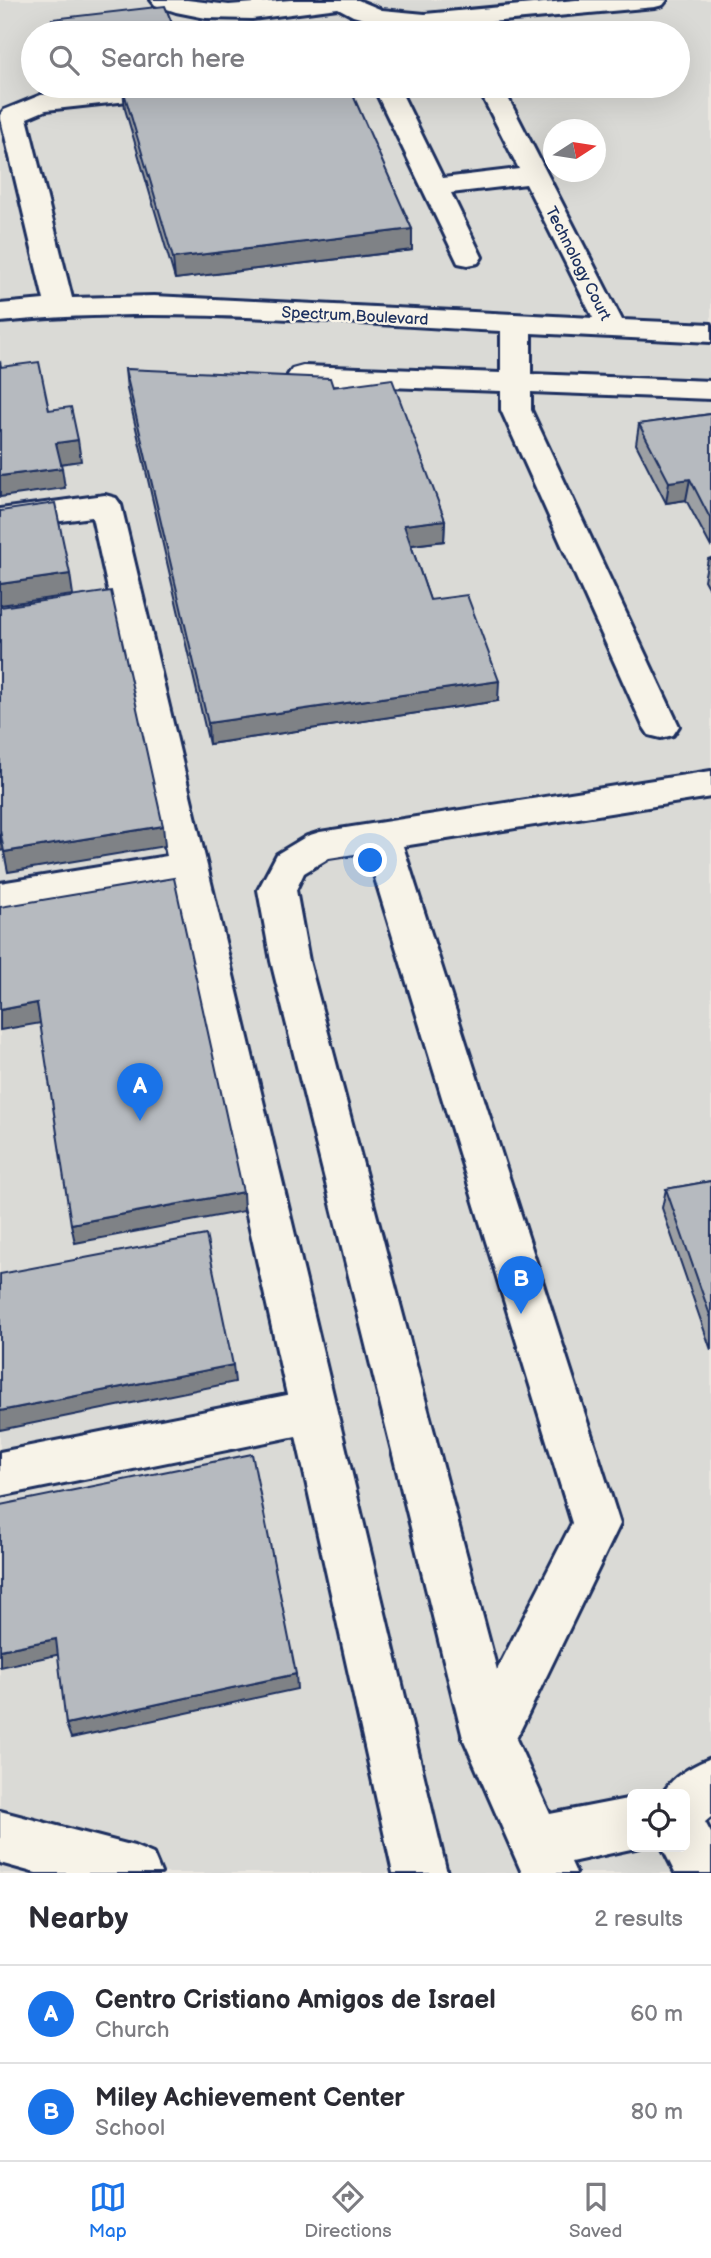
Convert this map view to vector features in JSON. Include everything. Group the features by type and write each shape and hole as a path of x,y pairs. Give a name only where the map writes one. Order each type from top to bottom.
{"street":[{"path":"163,0 182,8 220,13 342,0 354,10 388,19 425,21 655,0"},
{"path":"60,307 13,115 41,103 85,98"},
{"path":"392,98 468,257"},
{"name":"Technology Court","path":"496,98 612,328"},
{"path":"434,187 535,175"},
{"name":"Spectrum Boulevard","path":"0,313 60,307 154,305 711,332"},
{"path":"516,323 516,410 661,726"},
{"path":"303,374 711,390"},
{"path":"0,519 105,505 420,1873"},
{"path":"627,1826 542,1858 489,1738 290,961 277,890 290,864 320,846 711,784"},
{"path":"382,836 596,1524 489,1738"},
{"path":"0,897 188,867"},
{"path":"0,1474 314,1411"},
{"path":"690,1801 711,1784"},
{"path":"0,1837 134,1873"},
{"path":"690,1848 704,1873"}],"shaded area":[{"path":"0,0 711,0 711,1873 0,1873"}],"building":[{"path":"165,6 171,21 53,21"},
{"path":"126,98 354,98 412,229 173,258"},
{"path":"0,361 1,367 39,362 49,410 71,407 78,440 56,443 62,468 0,476"},
{"path":"125,369 330,378 333,387 392,379 445,520 404,525 430,600 467,595 499,681 208,723"},
{"path":"711,414 711,520 690,479 669,482 639,424"},
{"path":"55,503 70,574 0,584 0,511"},
{"path":"111,591 163,826 4,852 0,830 0,607"},
{"path":"174,878 243,1192 71,1224 37,1003 0,1010 0,907"},
{"path":"711,1181 711,1318 666,1189"},
{"path":"206,1235 233,1365 0,1411 0,1274"},
{"path":"252,1454 296,1674 66,1724 56,1639 0,1650 0,1505"}],"place":[{"name":"Centro Cristiano Amigos de Israel","path":"140,1121"},
{"name":"Miley Achievement Center","path":"521,1314"}]}
